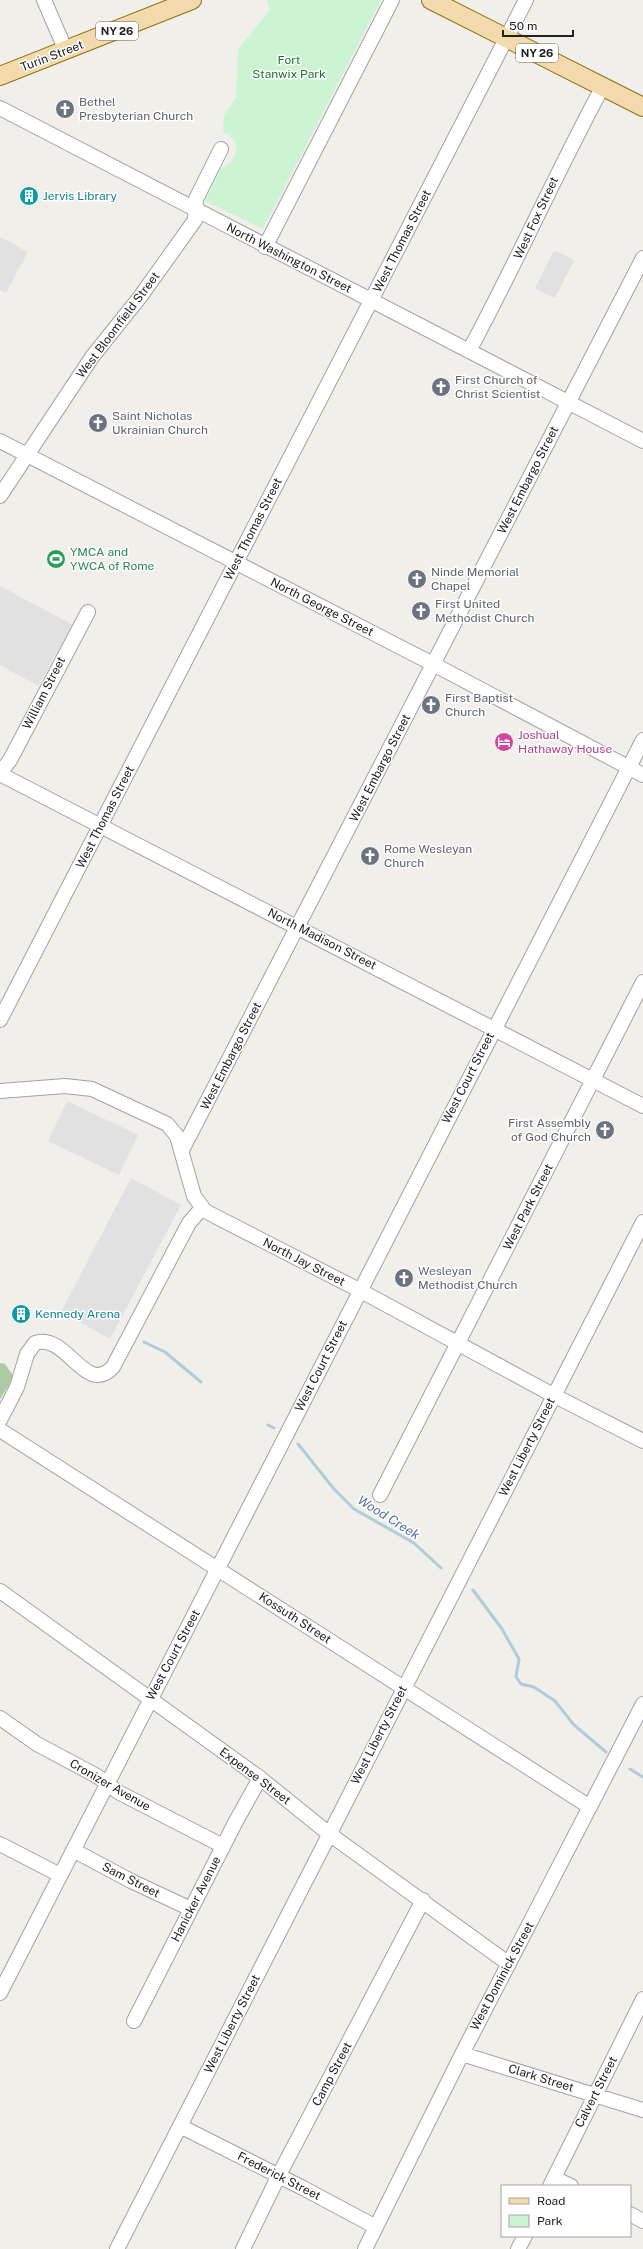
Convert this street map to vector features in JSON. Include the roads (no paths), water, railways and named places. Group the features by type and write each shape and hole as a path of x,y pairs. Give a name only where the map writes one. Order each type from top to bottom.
{"main road":[{"name":"Turin Street","path":"0,76 192,0"},
{"name":"NY 26","path":"431,0 643,107"}],"street":[{"path":"44,0 66,51"},
{"path":"266,247 392,0"},
{"name":"West Thomas Street","path":"0,1020 526,0"},
{"name":"West Fox Street","path":"469,350 506,282 564,158 603,86"},
{"name":"North Washington Street","path":"0,108 643,441"},
{"name":"West Bloomfield Street","path":"0,496 92,357 140,297 195,220 197,211 196,199 221,149"},
{"name":"West Embargo Street","path":"182,1150 643,258"},
{"name":"North George Street","path":"0,441 433,664 643,775"},
{"name":"William Street","path":"0,773 10,760 88,612"},
{"name":"West Court Street","path":"0,1993 361,1291 493,1029 643,740"},
{"name":"North Madison Street","path":"0,773 643,1106"},
{"name":"West Park Street","path":"380,1495 643,982"},
{"path":"0,1091 65,1086 92,1089 167,1124 177,1136 194,1196 202,1208 189,1223 142,1314 113,1367 107,1374 97,1376 90,1374 51,1342 47,1341 35,1343 27,1354 17,1387 0,1420"},
{"name":"North Jay Street","path":"202,1208 262,1242 361,1291 458,1342 553,1395 643,1441"},
{"name":"West Liberty Street","path":"117,2249 328,1833 402,1689 459,1584 553,1395 643,1222"},
{"name":"Kossuth Street","path":"0,1430 218,1569 402,1689 590,1807"},
{"name":"Expense Street","path":"0,1591 260,1778 328,1833 508,1964"},
{"name":"West Dominick Street","path":"365,2249 508,1964 641,1711"},
{"name":"Cronizer Avenue","path":"0,1718 37,1744 107,1783 118,1792 223,1846"},
{"name":"Hanicker Avenue","path":"134,2021 223,1846 260,1778"},
{"path":"0,1844 60,1875"},
{"name":"Sam Street","path":"73,1850 131,1881 191,1909"},
{"name":"Camp Street","path":"243,2249 279,2175 422,1900"},
{"name":"Calvert Street","path":"552,2182 643,1999"},
{"name":"Clark Street","path":"462,2054 643,2110"},
{"name":"Frederick Street","path":"180,2126 279,2175 376,2227"},
{"path":"552,2182 566,2185"},
{"path":"631,2215 643,2221"},
{"path":"518,2249 524,2237"}],"waterway":[{"name":"Wood Creek","path":"144,1342 165,1352 201,1382"},
{"name":"Wood Creek","path":"268,1425 274,1428"},
{"name":"Wood Creek","path":"298,1444 334,1489 354,1509 414,1543 441,1568"},
{"name":"Wood Creek","path":"473,1590 502,1629 519,1659 516,1677 521,1684 534,1687 555,1701 574,1725 606,1752"},
{"name":"Wood Creek","path":"630,1769 643,1777"}],"place":[{"name":"Bethel Presbyterian Church","path":"65,109"},
{"name":"Jervis Library","path":"29,196"},
{"name":"First Church of Christ Scientist","path":"441,387"},
{"name":"Saint Nicholas Ukrainian Church","path":"98,423"},
{"name":"YMCA and YWCA of Rome","path":"56,559"},
{"name":"Ninde Memorial Chapel","path":"417,579"},
{"name":"First United Methodist Church","path":"421,611"},
{"name":"First Baptist Church","path":"431,705"},
{"name":"Joshual Hathaway House","path":"504,742"},
{"name":"Rome Wesleyan Church","path":"370,856"},
{"name":"First Assembly of God Church","path":"605,1130"},
{"name":"Wesleyan Methodist Church","path":"404,1278"},
{"name":"Kennedy Arena","path":"21,1314"}],"park label":[{"name":"Fort Stanwix Park","path":"289,67"}]}
